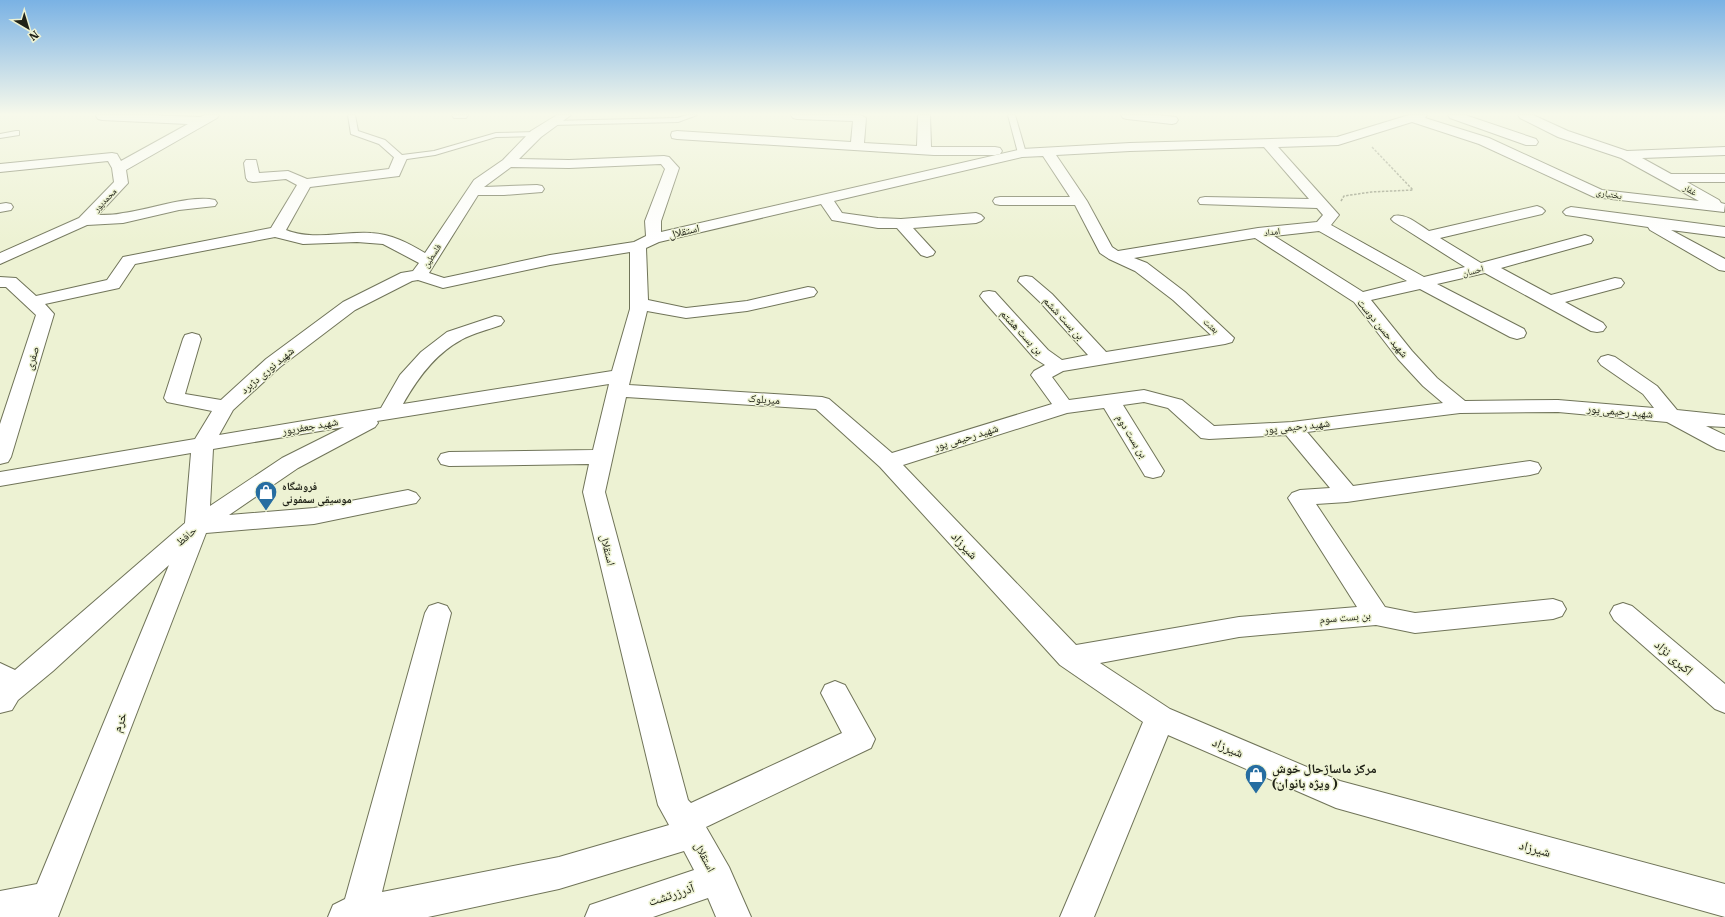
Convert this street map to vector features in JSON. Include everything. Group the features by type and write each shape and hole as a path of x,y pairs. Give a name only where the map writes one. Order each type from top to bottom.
{"street":[{"path":"0,168 104,158"},
{"path":"113,158 119,168 137,158"},
{"path":"251,163 253,178 288,176 305,184 394,173 400,158"},
{"name":"فلسطین","path":"513,158 508,163 479,183 424,268 443,283 550,260 646,242"},
{"name":"استقلال","path":"734,917 717,879 689,827 674,805 594,492 639,304 646,242 1002,158"},
{"name":"بعثت","path":"1051,158 1080,201 1106,250 1115,256 1141,268 1179,296 1225,338 1058,366 1041,374 1064,407"},
{"path":"1279,158 1325,215 1422,283 1517,333"},
{"name":"بختیاری","path":"1519,158 1599,194 1725,205"},
{"name":"غفار","path":"1631,158 1702,197 1725,205"},
{"path":"508,163 569,164 664,160 672,168 646,242"},
{"path":"33,178 45,164"},
{"name":"محمدپور","path":"0,259 84,222 121,183 119,168"},
{"path":"1668,178 1725,178"},
{"path":"277,232 305,184"},
{"path":"474,191 537,189"},
{"path":"826,199 837,217 878,223 901,224 976,218"},
{"path":"1000,201 1080,201"},
{"path":"1204,202 1325,215"},
{"path":"84,222 123,218 180,206 210,203"},
{"path":"1426,236 1537,211"},
{"path":"1571,212 1725,232"},
{"name":"امداد","path":"1115,256 1258,233 1325,215"},
{"path":"1399,219 1483,268 1597,327"},
{"path":"1645,221 1725,266"},
{"path":"901,224 927,252"},
{"path":"32,302 113,284 129,260 277,232 286,237 304,240 367,236 386,239 424,268"},
{"name":"شهید حسن دوست","path":"1258,233 1360,298 1405,355 1430,382 1460,407"},
{"name":"احسان","path":"1360,298 1483,268 1585,240"},
{"name":"شهید نوری دژبرد","path":"197,526 203,444 225,408 273,363 349,306 424,268"},
{"name":"بن بست ششم","path":"1026,281 1046,298 1101,358"},
{"name":"صفری","path":"0,282 10,282 45,314 0,457"},
{"path":"1549,301 1615,283"},
{"path":"639,304 686,313 747,306 808,292"},
{"name":"بن بست هشتم","path":"989,296 1041,354 1058,366"},
{"path":"388,413 407,379 428,356 454,336 495,321"},
{"path":"192,338 174,398 225,408"},
{"path":"1608,361 1650,390 1671,416 1725,444"},
{"name":"شهید جعفرپور","path":"0,479 388,413 619,383"},
{"name":"میربلوک","path":"619,383 822,403 888,462"},
{"name":"شهید رحیمی پور","path":"888,462 1064,407 1144,396 1175,404 1209,433 1292,428 1460,407 1558,406 1725,421"},
{"name":"بن بست دوم","path":"1110,401 1153,471"},
{"name":"حافظ","path":"3,690 43,663 197,526 290,463 388,413"},
{"path":"1292,428 1347,494 1530,468"},
{"path":"275,432 289,437 294,443 295,454 290,463"},
{"path":"449,459 602,457"},
{"name":"شیرزاد","path":"888,462 1070,657 1160,718 1336,794 1725,901"},
{"name":"بن بست سوم","path":"1070,657 1240,626 1376,615 1300,498 1347,494"},
{"path":"197,526 314,516 408,498"},
{"name":"خرم","path":"45,908 197,526"},
{"path":"1376,615 1415,623 1553,609"},
{"name":"اکبری نژاد","path":"1623,612 1725,701"},
{"path":"438,613 352,915 560,873 689,827 860,739 835,693"},
{"path":"1091,917 1077,917 1160,718"},
{"name":"آذرزرتشت","path":"602,917 717,879"},
{"path":"0,908 45,908"}],"path":[{"path":"1325,215 1344,196 1371,192 1413,190 1382,158"}],"place":[{"name":"فروشگاه موسیقی سمفونی","path":"266,512"},
{"name":"مرکز ماساژحال خوش (ویژه بانوان )","path":"1256,794"}]}
